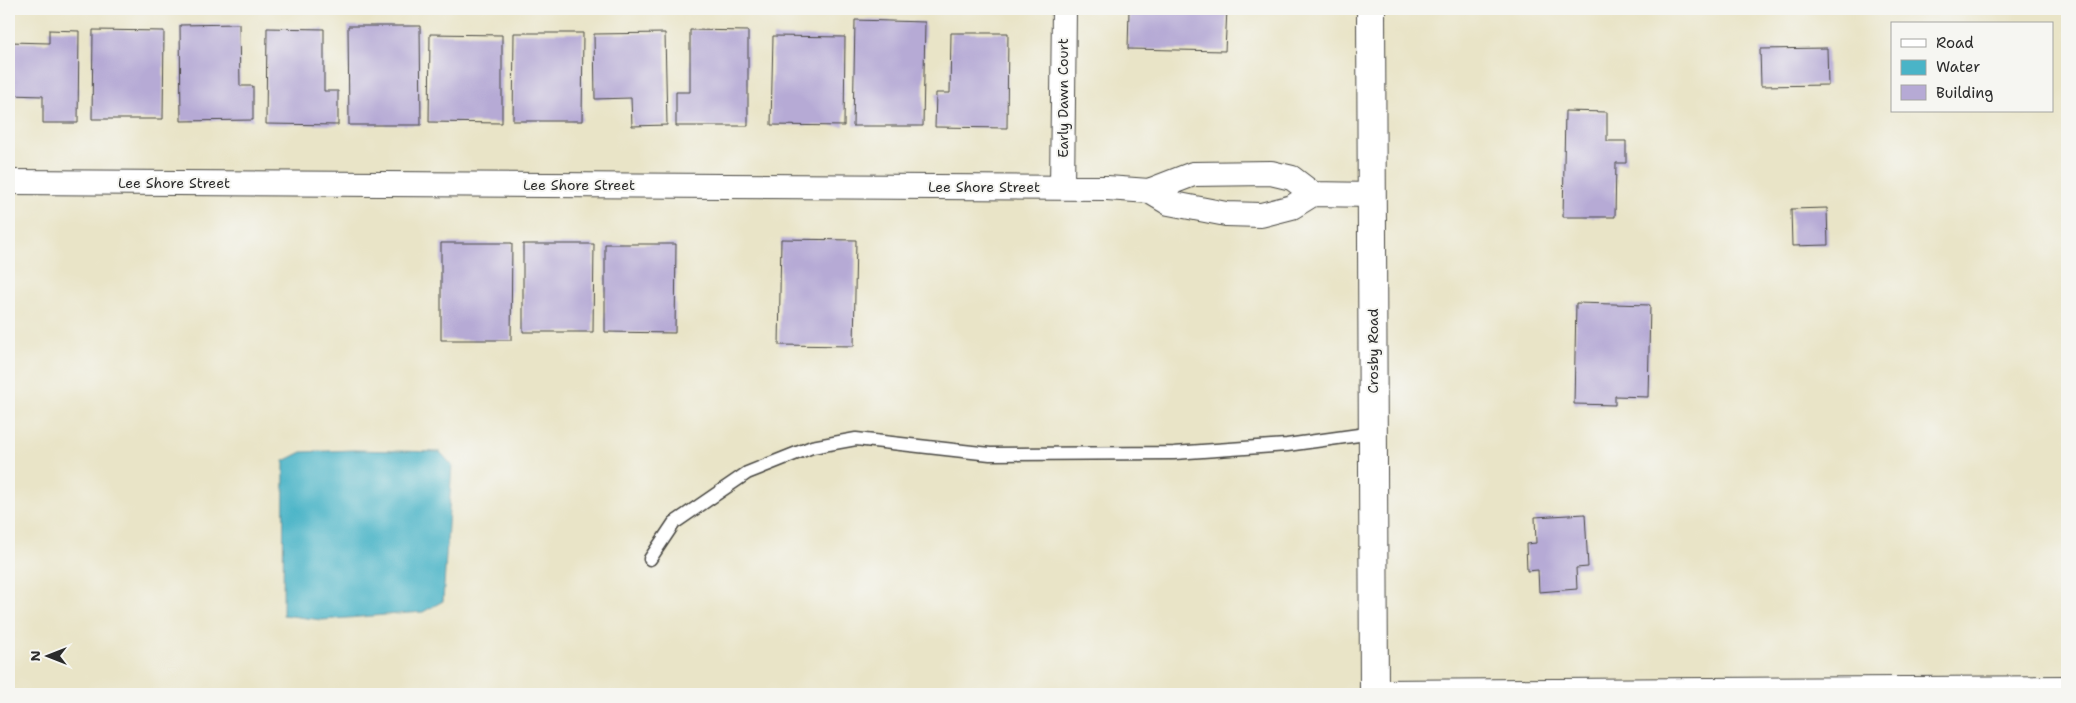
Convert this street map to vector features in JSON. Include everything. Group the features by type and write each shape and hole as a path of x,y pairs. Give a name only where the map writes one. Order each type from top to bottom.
{"street":[{"name":"Early Dawn Court","path":"1062,188 1064,9"},
{"name":"Crosby Road","path":"1371,9 1374,694"},
{"path":"1149,191 1180,178 1206,174 1271,173 1292,178 1313,194"},
{"path":"1206,174 1206,209"},
{"name":"Lee Shore Street","path":"9,182 1062,188 1149,191"},
{"path":"1149,191 1169,203 1226,214 1261,215 1292,207 1313,194 1373,195"},
{"path":"1374,694 2067,690"}],"lane":[{"path":"650,559 674,524 747,473 812,447 856,438 990,454 1164,453 1287,445 1373,433"}],"water":[{"path":"354,450 440,452 452,465 443,601 423,612 322,620 283,615 284,461 302,452"}],"building":[{"path":"1129,9 1227,9 1225,51 1128,49"},
{"path":"855,20 925,22 923,126 853,126"},
{"path":"239,24 240,86 253,86 253,120 181,121 180,25"},
{"path":"348,26 420,26 421,125 349,125"},
{"path":"267,28 324,29 324,91 338,91 338,125 266,124"},
{"path":"49,30 79,31 78,123 43,123 43,96 9,95 9,42 49,43"},
{"path":"93,30 164,31 163,119 92,119"},
{"path":"690,30 748,31 748,126 676,126 676,92 690,92"},
{"path":"514,33 583,33 582,121 513,121"},
{"path":"665,33 667,125 632,126 631,98 595,99 594,34"},
{"path":"951,33 1008,33 1007,128 935,127 936,93 950,93"},
{"path":"430,34 502,35 502,123 429,122"},
{"path":"773,36 845,37 844,126 771,125"},
{"path":"1827,48 1828,85 1761,86 1760,49"},
{"path":"1565,111 1607,112 1607,141 1626,141 1626,163 1616,163 1615,217 1563,217"},
{"path":"1827,208 1828,245 1792,246 1791,209"},
{"path":"781,239 856,240 854,346 779,345"},
{"path":"441,243 512,243 511,340 441,340"},
{"path":"523,244 594,244 593,332 523,332"},
{"path":"605,244 676,244 675,333 605,332"},
{"path":"1576,303 1650,305 1648,397 1615,396 1615,405 1574,404"},
{"path":"1585,514 1588,567 1576,568 1577,589 1539,592 1538,570 1527,571 1526,544 1536,543 1535,517"}]}
